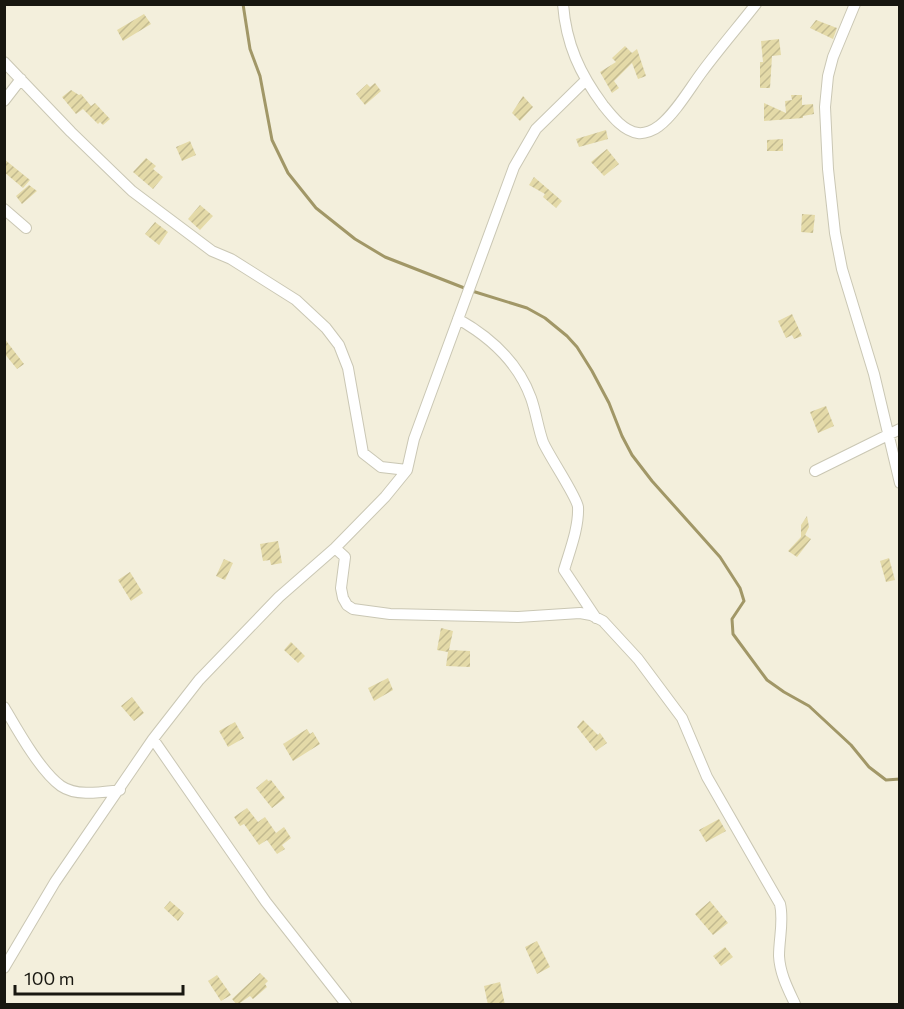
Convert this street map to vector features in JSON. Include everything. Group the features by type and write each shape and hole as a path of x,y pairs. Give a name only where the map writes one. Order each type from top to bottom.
{"street":[{"path":"563,4 564,20 573,52 585,81 610,114 626,129 638,133 649,132 669,116 756,4"},
{"path":"855,4 833,57 828,76 825,107 828,169 835,233 842,269 874,374 900,483"},
{"path":"4,62 70,132 132,191 212,251 231,259 296,300 326,328 339,345 348,368 363,453 381,467 407,470"},
{"path":"4,101 21,79"},
{"path":"4,969 55,882 153,739 207,672 279,597 335,548 385,497 407,470 414,439 514,167 536,129 585,81"},
{"path":"4,209 26,228"},
{"path":"460,315 503,352 519,374 530,396 543,442 578,505 574,533 564,570 596,618"},
{"path":"815,471 900,429"},
{"path":"335,548 345,557 341,588 343,598 353,609 390,614 518,617 580,613 603,621 638,659 682,718 707,777 780,904 783,915 780,969 795,1005"},
{"path":"4,707 24,741 62,787 78,792 98,793 120,790"},
{"path":"153,739 266,902 346,1005"}],"building":[{"path":"144,14 151,24 123,41 117,30"},
{"path":"816,20 837,28 833,39 810,28"},
{"path":"779,39 781,55 772,56 770,88 760,88 760,62 763,62 761,41"},
{"path":"625,46 632,53 637,49 646,76 638,79 632,63 614,81 619,88 612,93 600,72 616,62 612,58"},
{"path":"375,83 381,91 365,105 356,94 367,84 370,87"},
{"path":"71,90 81,94 91,106 95,103 110,119 103,125 100,122 98,124 83,109 76,114 62,97"},
{"path":"791,95 802,95 802,105 813,104 814,114 803,116 803,118 764,121 764,103 786,113 785,101 792,100"},
{"path":"523,96 533,107 520,121 512,113"},
{"path":"606,130 608,139 579,147 576,139"},
{"path":"783,139 783,151 767,151 767,140"},
{"path":"190,141 196,155 182,161 176,147"},
{"path":"607,149 619,164 604,176 591,162"},
{"path":"146,158 156,166 153,169 163,177 153,189 133,172"},
{"path":"4,159 30,180 23,188 4,172"},
{"path":"534,177 562,201 556,208 543,197 545,194 529,185"},
{"path":"29,185 37,191 22,204 16,196"},
{"path":"200,205 213,216 200,230 188,219"},
{"path":"802,214 815,215 813,233 801,232"},
{"path":"155,222 168,232 159,245 145,234"},
{"path":"792,314 802,336 794,339 792,335 786,338 778,321"},
{"path":"4,338 24,364 17,369 4,353"},
{"path":"826,406 834,426 818,433 810,412"},
{"path":"807,516 809,527 805,535 811,539 797,557 788,551 801,537 801,525"},
{"path":"278,541 282,563 271,565 270,560 263,561 260,544"},
{"path":"889,558 895,580 886,582 880,561"},
{"path":"224,559 233,563 225,580 216,576"},
{"path":"130,572 143,593 131,601 118,580"},
{"path":"441,628 453,631 449,650 470,651 470,667 446,666 448,652 437,650"},
{"path":"291,642 305,656 298,663 284,650"},
{"path":"388,678 393,690 374,701 368,688"},
{"path":"132,697 144,713 134,721 121,706"},
{"path":"583,720 598,735 600,733 607,743 596,751 577,727"},
{"path":"235,722 244,738 228,747 219,731"},
{"path":"307,729 310,734 313,732 320,744 293,761 283,744"},
{"path":"267,779 271,780 285,798 272,808 256,788"},
{"path":"247,808 258,822 265,817 276,833 284,827 291,838 282,845 285,849 277,854 267,840 259,845 244,824 240,826 234,817"},
{"path":"719,819 726,831 706,842 699,830"},
{"path":"170,901 184,913 178,921 164,908"},
{"path":"710,901 728,923 713,935 695,914"},
{"path":"537,941 550,967 537,974 525,947"},
{"path":"725,947 733,957 721,966 713,956"},
{"path":"260,973 268,981 265,984 267,987 253,999 250,996 237,1005 232,999"},
{"path":"217,975 231,995 221,1001 208,981"},
{"path":"500,982 505,1005 488,1005 484,986"}],"waterway":[{"path":"243,4 250,49 260,76 272,140 288,173 316,208 355,239 385,257 472,291 527,308 545,318 567,336 592,371 632,455 652,481 720,557 740,588 744,601 732,619 733,634 767,680 809,706 851,745 869,767 886,780 900,779"}]}
